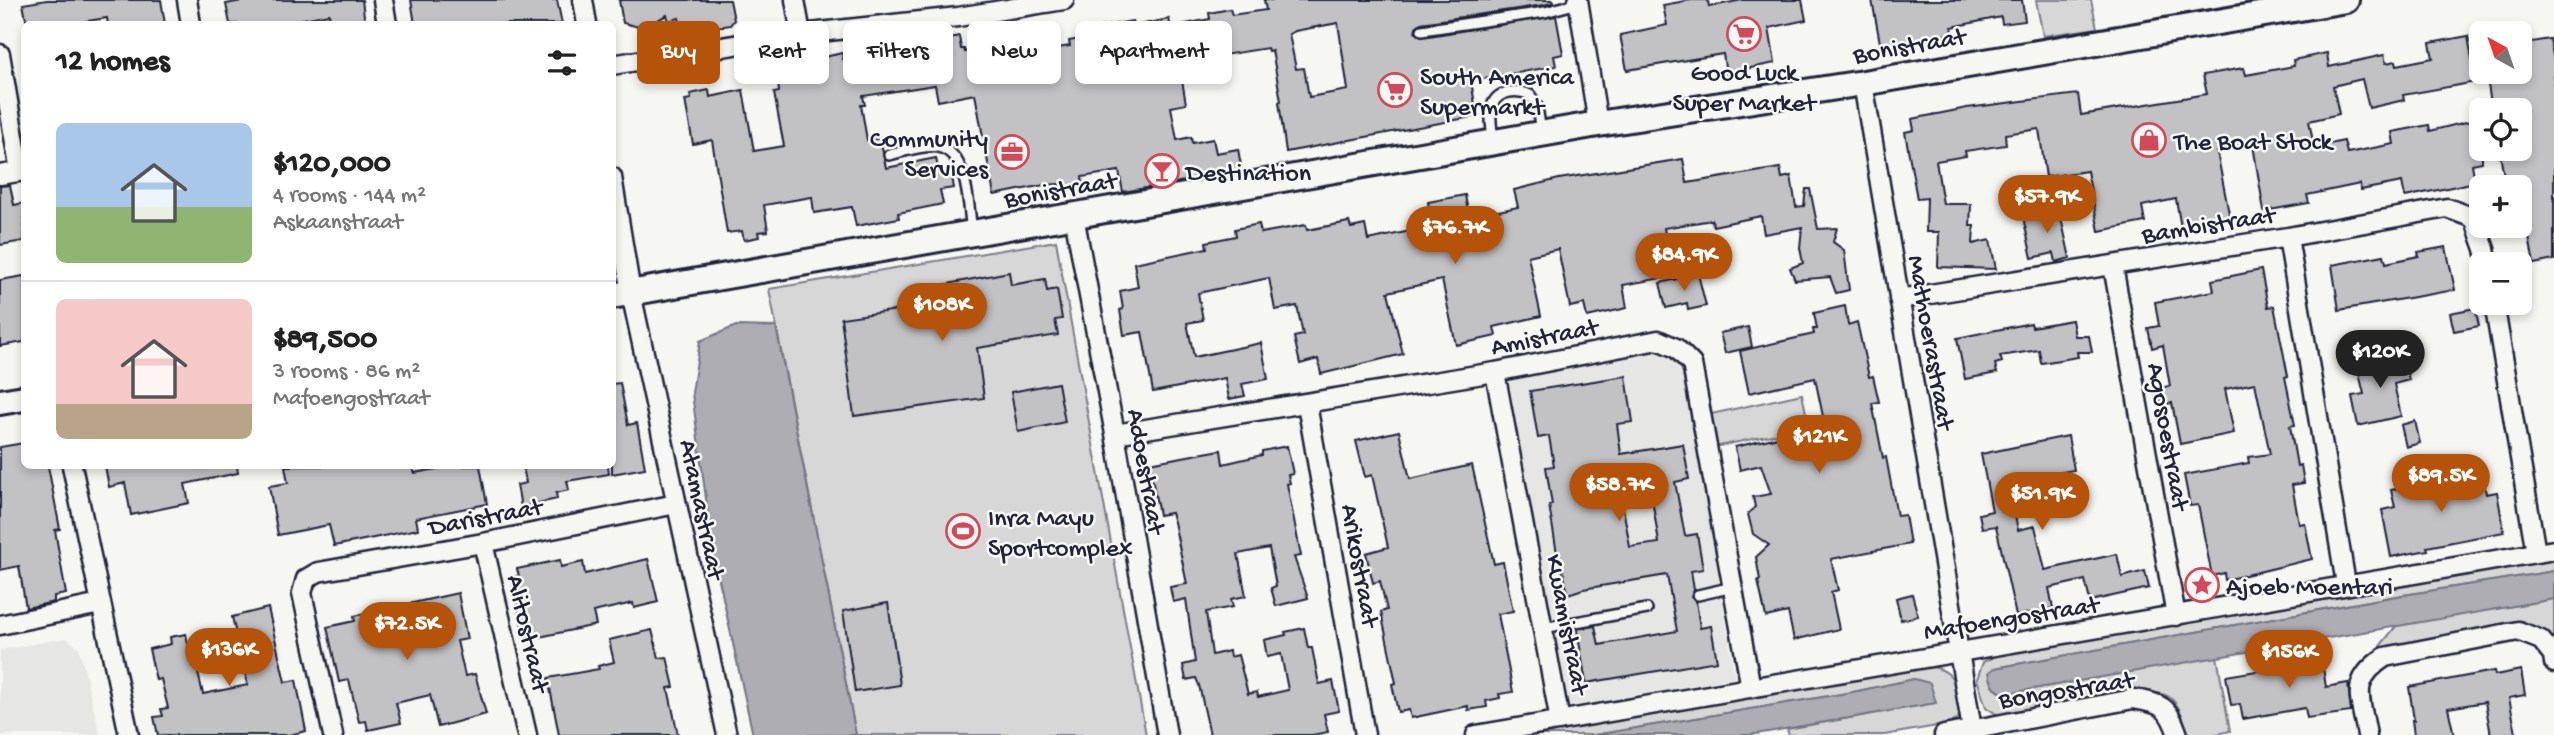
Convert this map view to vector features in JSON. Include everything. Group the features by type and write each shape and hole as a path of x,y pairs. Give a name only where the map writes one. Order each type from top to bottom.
{"street":[{"path":"187,0 190,21"},
{"path":"383,0 386,21"},
{"path":"583,0 586,21"},
{"path":"795,0 799,21"},
{"path":"829,31 958,18 1064,0"},
{"name":"Bonistraat","path":"622,295 1598,124 1863,83 2346,0"},
{"path":"1578,1 1598,124"},
{"path":"616,64 734,45"},
{"path":"0,54 21,167"},
{"name":"Mathoerastraat","path":"1863,83 1973,733"},
{"path":"0,175 21,172"},
{"name":"Bambistraat","path":"1899,299 2288,237 2447,208 2474,218 2486,252"},
{"name":"Adoestraat","path":"1074,216 1167,735"},
{"name":"Atamastraat","path":"616,224 622,295 676,504 727,735"},
{"path":"2288,237 2346,584"},
{"name":"Agosoestraat","path":"2113,266 2176,616"},
{"path":"2496,315 2545,551"},
{"name":"Amistraat","path":"1115,434 1495,372 1658,340 1676,348 1692,364 1751,688"},
{"name":"Kwamistraat","path":"1495,372 1560,721"},
{"path":"0,402 21,398"},
{"name":"Arikostraat","path":"1307,404 1365,735"},
{"path":"73,469 129,735"},
{"name":"Daristraat","path":"333,735 302,593 306,579 318,572 483,543 676,504"},
{"name":"Alitostraat","path":"483,543 527,735"},
{"name":"Mafoengostraat","path":"1476,735 2545,551"},
{"path":"0,625 100,604"},
{"path":"2367,735 2359,685 2368,667 2385,657 2518,631 2541,640 2553,655 2554,663"},
{"name":"Bongostraat","path":"1944,735 1973,733 2133,699 2158,703 2172,717 2178,735"}],"lane":[{"path":"1422,30 1545,12 1578,1"},
{"path":"1493,143 1492,106 1500,95 1517,91 1530,95 1537,106 1541,135"},
{"path":"889,155 935,146 956,156 967,198 972,234"},
{"path":"1698,595 1733,587"},
{"path":"1543,628 1647,609"}],"shaded area":[{"path":"2036,0 2091,0 2097,28 2043,36"},
{"name":"Inra Mayu Sportcomplex","path":"1056,241 1146,735 856,735 769,289"},
{"path":"736,326 776,327 856,735 753,735 713,552 692,393 700,341"},
{"path":"1653,352 1674,359 1686,377 1735,678 1567,707 1509,380"},
{"path":"1802,394 1809,427 1714,447 1707,415"},
{"path":"2554,558 2554,571 2391,597 1995,668 2004,694 2217,656 2230,731 2213,735 2187,735 2176,704 2169,697 2157,693 2114,694 1999,716 1986,707 1977,679 1983,662 1998,655"},
{"path":"2554,571 2554,599 2004,694 1993,686 1989,672 1995,668 2391,597"},
{"path":"2554,599 2554,639 2524,625 2376,651 2397,625"},
{"path":"66,638 79,648 100,735 0,735 0,650"},
{"path":"1932,667 1948,674 1957,686 1960,710 1958,719 1949,724 1884,735 1789,735 1787,729 1935,703 1914,679 1853,692 1594,735 1519,735"},
{"path":"1914,679 1930,683 1936,703 1750,735 1594,735 1853,692"}],"building":[{"path":"47,0 161,0 164,21 108,21 107,18 88,21 26,21 23,4"},
{"path":"247,0 362,0 365,21 330,21 329,14 293,21 229,21 226,4"},
{"path":"411,0 557,0 561,21 414,21"},
{"path":"619,0 730,0 734,20 730,25 720,26 720,21 680,21 679,18 669,21 667,15 656,21 637,21 637,26 623,23"},
{"path":"1264,0 1553,0 1554,2 1544,5 1421,23 1415,32 1423,37 1556,16 1563,54 1554,56 1556,66 1471,81 1477,116 1286,152 1272,50 1268,51 1267,48 1232,54 1232,21 1200,21 1210,19 1209,13 1230,9 1232,15 1266,10","holes":["1338,23 1348,90 1309,97 1304,68 1296,69 1289,34"]},
{"path":"1708,0 1709,7 1742,0 1802,0 1806,20 1769,28 1775,63 1726,73 1723,54 1627,70 1620,35 1667,25 1663,5"},
{"path":"1872,0 2022,0 2025,21 2002,24 2001,17 1952,27 1953,33 1881,48"},
{"path":"959,36 961,49 967,52 967,84 1061,84 1061,48 1070,46 1069,41 1075,40 1075,84 1183,84 1186,104 1171,107 1177,140 1191,137 1192,143 1213,139 1216,153 1238,149 1242,171 1123,192 1119,171 1082,177 1083,185 1061,189 1059,184 1044,185 994,195 975,94 938,101 935,85 863,96 865,105 861,105 867,140 880,138 886,168 936,158 939,174 951,171 954,188 940,190 943,204 898,213 899,218 856,226 852,207 814,213 812,197 764,205 768,231 758,232 759,237 744,240 742,231 727,233 712,140 693,144 685,100 691,99 690,94 709,90 710,97 743,90 754,151 784,146 774,93 779,92 778,84 829,84 829,56 842,53 843,84 953,84 953,37"},
{"path":"2468,36 2469,83 2403,95 2404,100 2369,108 2362,79 2333,86 2339,114 2309,121 2314,147 2344,141 2347,153 2394,144 2392,132 2429,125 2430,131 2469,121 2469,161 2482,162 2472,164 2474,175 2469,175 2469,183 2405,197 2402,182 2361,190 2360,184 2307,195 2309,203 2264,211 2253,145 2217,152 2230,219 2181,228 2176,199 2142,206 2145,222 2099,231 2087,171 2046,177 2039,129 2005,134 2006,145 1965,151 1966,156 1936,161 1943,204 1971,204 1973,244 1990,240 1996,269 1938,267 1939,232 1926,232 1927,198 1917,199 1905,132 1914,130 1912,119 1967,108 2078,94 2081,115 2207,94 2203,75 2244,68 2246,75 2294,66 2293,60 2327,53 2329,67 2384,55 2386,63 2396,61 2397,65 2433,58 2430,43"},
{"path":"2550,39 2554,61 2554,260 2534,264 2529,238 2532,238 2532,175 2504,175 2501,161 2532,161 2532,98 2490,98 2488,84 2532,84 2532,42"},
{"path":"1683,159 1687,183 1780,168 1782,178 1791,176 1796,207 1804,206 1806,189 1810,189 1818,229 1837,228 1833,242 1844,250 1849,290 1836,293 1830,277 1795,280 1790,268 1803,263 1800,248 1802,227 1764,234 1761,216 1713,226 1712,220 1664,228 1673,276 1623,285 1627,308 1587,317 1584,304 1570,307 1558,249 1528,256 1541,316 1494,327 1496,336 1456,345 1442,280 1388,292 1403,354 1321,374 1318,359 1300,364 1294,337 1303,335 1297,306 1275,310 1269,278 1198,293 1203,320 1187,323 1194,357 1261,343 1268,379 1242,384 1245,396 1229,399 1225,378 1153,392 1142,332 1124,335 1120,291 1138,287 1134,263 1207,248 1206,242 1236,236 1235,229 1259,224 1261,233 1306,225 1307,230 1349,222 1351,228 1365,225 1368,240 1420,229 1419,224 1431,221 1428,202 1465,195 1469,217 1518,207 1514,190 1559,179"},
{"path":"10,185 14,205 21,204 21,242 0,245 0,186"},
{"path":"2059,209 2070,258 2056,262 2054,253 2032,258 2023,217"},
{"path":"2446,247 2455,290 2339,310 2332,265 2384,255 2386,263 2419,256 2418,252"},
{"path":"2261,270 2268,307 2274,306 2288,376 2285,377 2295,425 2290,426 2297,466 2301,465 2304,483 2292,485 2299,524 2305,523 2312,559 2225,580 2224,573 2212,576 2198,505 2190,506 2184,475 2249,463 2248,457 2270,454 2255,383 2225,389 2234,433 2180,444 2172,403 2161,405 2158,388 2170,386 2163,345 2152,348 2148,328 2159,326 2155,302 2214,291 2212,280"},
{"path":"1009,272 1011,285 1045,279 1047,291 1057,289 1062,319 1055,320 1058,335 977,348 984,398 854,416 841,318 941,304 937,286"},
{"path":"1698,274 1706,306 1688,310 1687,303 1666,308 1660,283"},
{"path":"21,276 21,342 0,346 0,280"},
{"path":"1845,306 1848,325 1857,322 1869,377 1873,376 1879,402 1872,403 1883,458 1886,457 1897,516 1905,515 1910,544 1831,559 1838,590 1831,592 1839,629 1794,640 1788,612 1766,617 1758,581 1756,557 1769,545 1753,534 1748,514 1755,507 1753,497 1771,494 1761,465 1740,470 1735,447 1825,426 1815,378 1749,393 1740,351 1814,334 1813,329 1817,329 1814,313"},
{"path":"2469,309 2469,315 2477,315 2479,326 2454,331 2450,313"},
{"path":"2072,320 2075,336 2089,336 2092,352 2077,352 2078,357 2041,363 2039,350 2000,356 2002,362 1995,364 1997,373 1965,379 1957,338 2031,323 2032,327"},
{"path":"1748,327 1752,347 1725,353 1720,333"},
{"path":"2403,355 2409,380 2394,384 2401,416 2358,426 2352,396 2364,394 2357,365"},
{"path":"1626,376 1633,422 1617,424 1621,454 1683,444 1689,479 1675,482 1685,536 1697,534 1703,569 1691,571 1694,590 1691,596 1696,601 1700,628 1711,626 1717,661 1586,683 1577,629 1595,626 1599,645 1677,631 1667,575 1568,594 1562,566 1559,566 1549,505 1552,505 1546,467 1554,466 1549,436 1538,438 1530,391","holes":["1650,486 1659,543 1630,547 1620,491"]},
{"path":"620,383 628,425 637,423 645,468 612,474 612,469 616,469 616,384"},
{"path":"1058,383 1065,422 1018,432 1011,392"},
{"path":"2415,421 2420,443 2406,447 2401,425"},
{"path":"1399,431 1410,479 1472,465 1494,564 1503,562 1513,611 1498,614 1513,692 1499,694 1500,698 1486,701 1487,707 1468,710 1468,706 1411,718 1409,710 1398,712 1392,684 1396,683 1381,612 1387,610 1380,581 1373,583 1366,553 1388,547 1372,475 1365,477 1356,441"},
{"path":"2068,436 2074,470 2040,476 2041,480 2009,486 2018,530 2035,526 2045,570 2117,554 2122,577 2145,571 2149,588 2090,601 2085,580 2049,588 2053,608 2016,616 1996,526 1982,528 1979,514 1992,511 1981,454"},
{"path":"21,444 21,469 49,469 60,529 55,530 66,594 54,596 54,602 26,608 19,566 0,570 0,447"},
{"path":"1287,446 1293,474 1288,475 1290,483 1287,484 1301,556 1294,557 1308,598 1276,606 1271,588 1276,586 1269,548 1238,554 1246,596 1231,599 1233,607 1206,612 1212,655 1229,651 1230,657 1238,655 1248,694 1257,692 1258,697 1288,690 1281,654 1267,657 1264,640 1304,628 1308,648 1312,648 1319,684 1333,681 1339,711 1324,714 1328,732 1312,735 1210,735 1199,685 1196,678 1186,680 1183,665 1195,662 1186,599 1173,602 1170,587 1187,584 1174,522 1171,513 1159,515 1149,463 1221,450 1223,464"},
{"path":"106,469 237,469 238,473 185,484 189,503 131,515 125,483 109,487"},
{"path":"286,469 413,469 414,473 436,469 481,469 487,504 416,518 418,529 334,546 329,525 278,535 269,486 288,483"},
{"path":"524,469 608,469 609,474 567,481 569,490 556,493 557,499 521,507 517,485 526,483"},
{"path":"2482,470 2486,494 2497,492 2504,532 2391,557 2382,510 2395,507 2391,490"},
{"path":"648,559 658,602 634,608 633,603 593,612 596,625 525,640 512,577 519,576 517,569 560,560 561,567 583,562 585,574"},
{"path":"458,593 467,639 457,641 465,676 475,674 486,714 438,727 430,695 396,703 401,723 368,730 366,721 359,722 349,680 339,682 327,627 355,621 354,616"},
{"path":"1912,594 1918,616 1901,620 1896,598"},
{"path":"888,603 900,685 855,692 843,611"},
{"path":"268,608 285,682 296,680 306,731 289,735 158,735 154,717 163,716 161,709 168,708 161,679 156,680 149,649 171,644 170,637 186,634 188,644 191,643 203,694 248,685 232,617"},
{"path":"652,630 659,658 667,657 674,687 668,688 678,735 559,735 548,678 599,669 598,666 614,662 609,640"},
{"path":"2320,649 2326,687 2348,683 2351,712 2307,718 2305,708 2243,719 2240,704 2231,705 2226,676 2299,664 2297,652"},
{"path":"2521,670 2525,695 2509,698 2516,733 2491,735 2485,702 2448,708 2454,735 2414,735 2409,687 2494,671 2495,675"}],"place":[{"name":"Good Luck Super Market","path":"1744,34"},
{"name":"South America Supermarkt","path":"1395,90"},
{"name":"The Boat Stock","path":"2149,140"},
{"name":"Community Services","path":"1012,152"},
{"name":"Destination","path":"1162,171"},
{"name":"Inra Mayu Sportcomplex","path":"963,531"},
{"name":"Ajoeb Moentari","path":"2202,585"}]}
